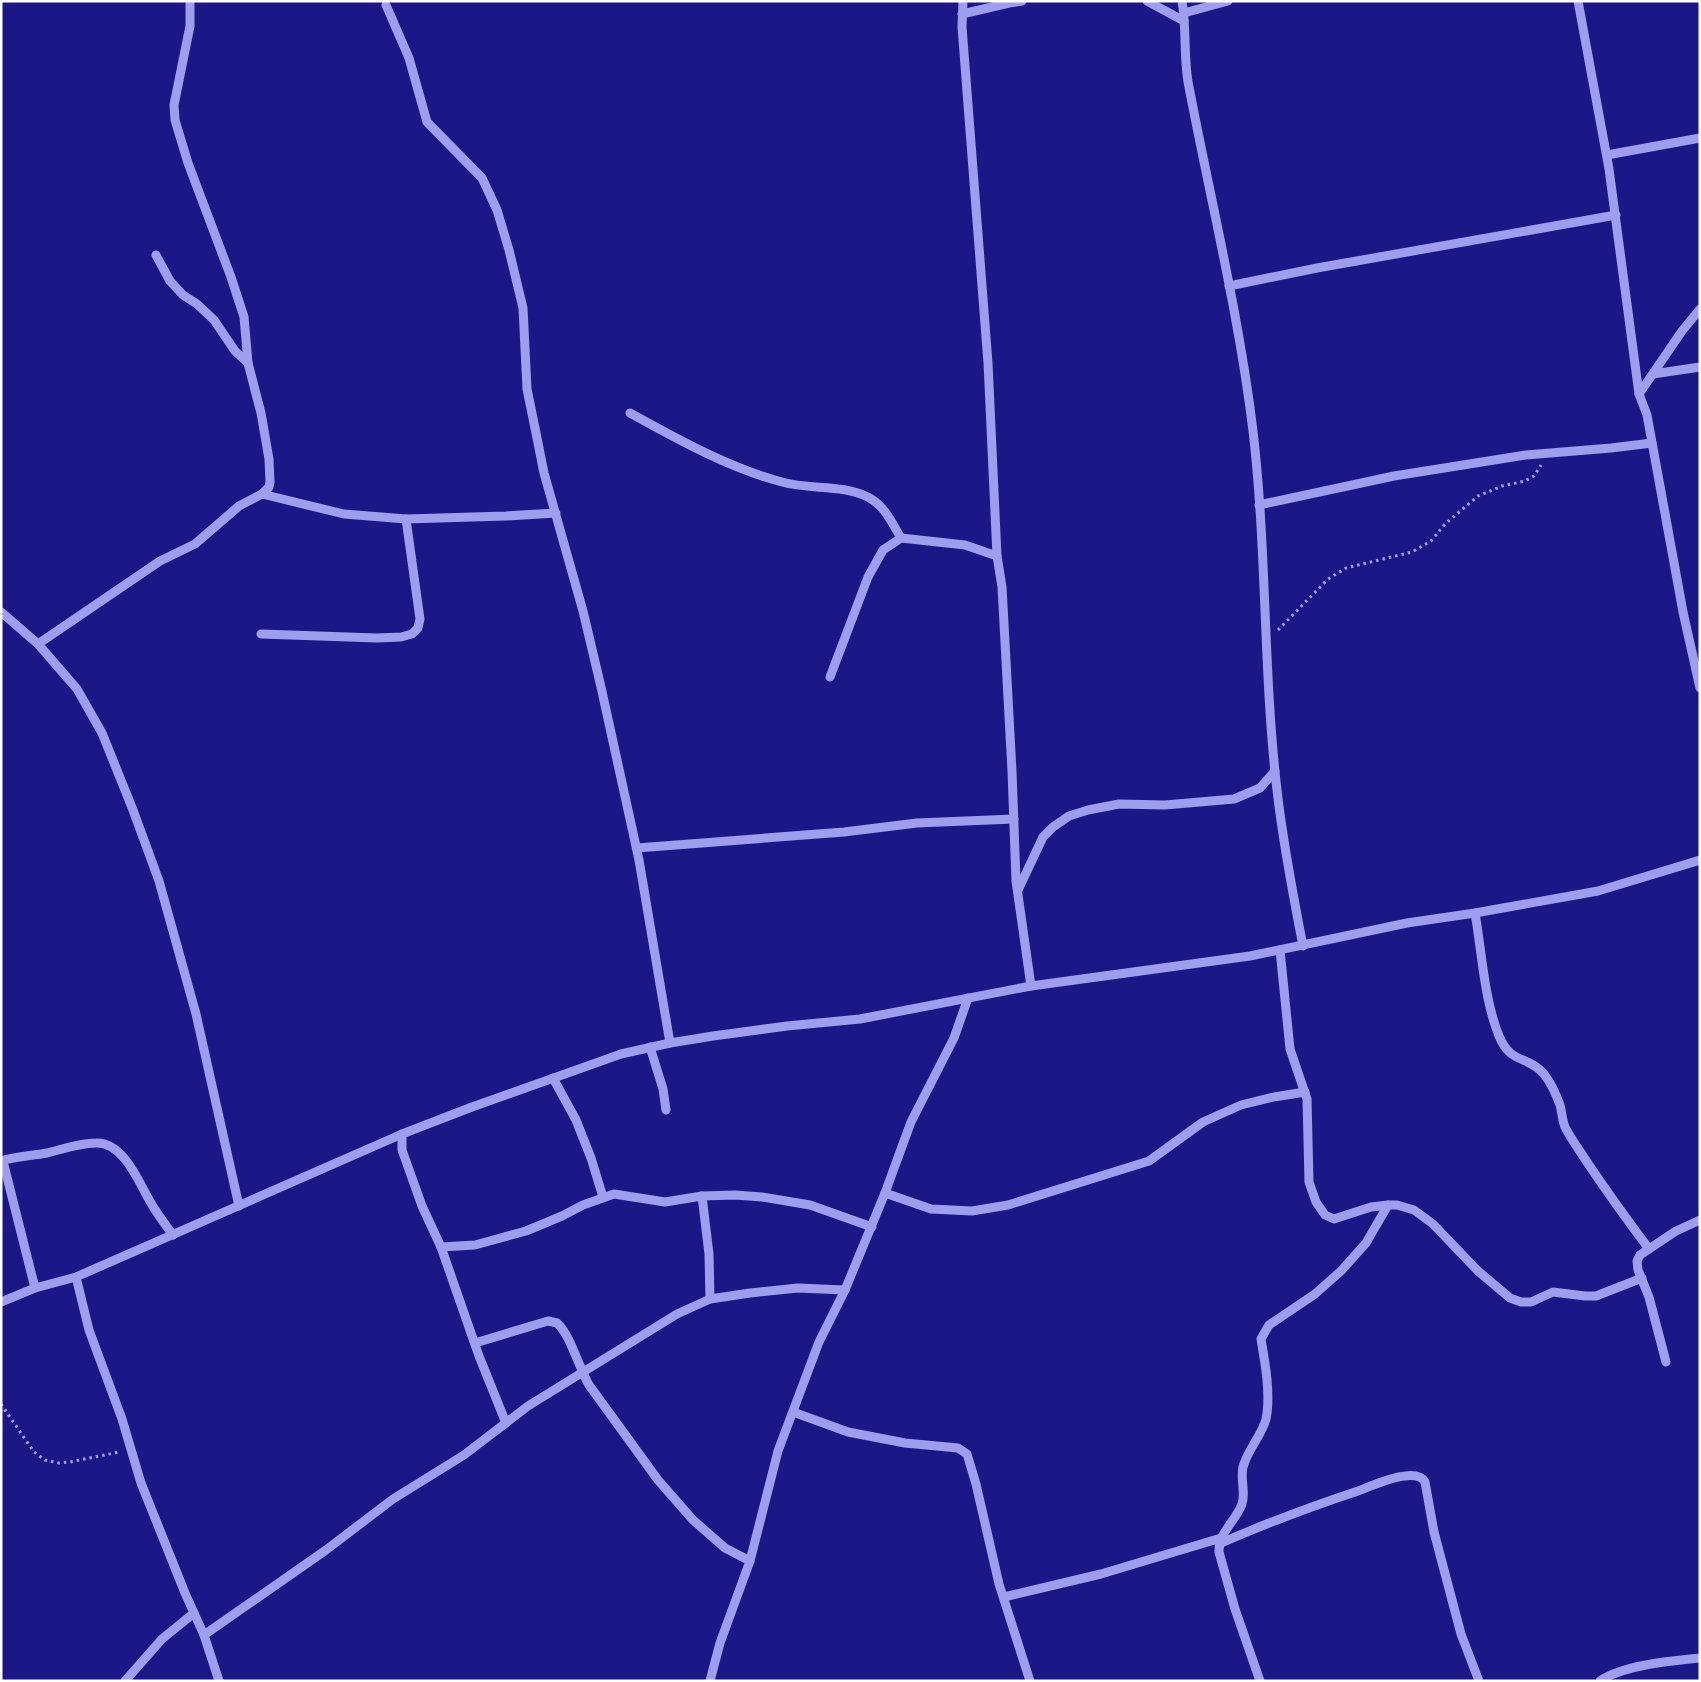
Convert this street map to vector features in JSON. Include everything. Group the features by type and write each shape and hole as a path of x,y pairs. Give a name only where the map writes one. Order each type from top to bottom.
{"street":[{"path":"38,644 160,561 195,544 239,506 267,491 270,482 269,459 248,363 244,317 188,163 175,120 174,105 190,26 190,1"},
{"path":"962,1 988,363 998,556 1002,587 1017,892 1031,986"},
{"path":"962,14 1022,1"},
{"path":"1147,1 1184,17 1228,1"},
{"path":"1182,1 1188,84 1229,286 1253,432 1275,772 1303,946"},
{"path":"1578,1 1607,154 1639,394 1647,415 1683,612 1700,688"},
{"path":"386,5 409,58 427,122 482,178 496,210 523,308 527,389 544,473 583,611 637,848 670,1043"},
{"path":"1607,154 1700,138"},
{"path":"1229,286 1616,215"},
{"path":"156,255 170,281 183,295 197,304 214,320 235,351 248,363"},
{"path":"1639,394 1682,331 1700,310"},
{"path":"1652,374 1700,367"},
{"path":"630,413 735,467 758,476 787,484 844,490 867,496 885,511 900,538"},
{"path":"1259,505 1394,476 1526,455 1652,443"},
{"path":"262,494 344,514 406,519 556,513"},
{"path":"261,634 377,638 401,637 412,634 418,628 420,619 406,519"},
{"path":"830,677 868,577 883,550 900,538 965,545 998,556"},
{"path":"1,612 38,644 77,690 102,733 133,810 156,872 196,1014 239,1206"},
{"path":"1017,892 1043,837 1069,816 1119,804 1165,805 1234,799 1260,788 1275,772"},
{"path":"637,848 844,832 917,823 1014,819"},
{"path":"1,1302 35,1288 76,1277 402,1134 472,1106 621,1054 670,1043 787,1026 860,1019 1031,986 1234,959 1407,923 1598,891 1700,860"},
{"path":"1475,913 1486,987 1493,1019 1500,1038 1512,1056 1536,1066 1554,1089 1565,1126 1577,1147 1649,1249"},
{"path":"1280,950 1290,1049 1307,1098 1309,1182 1316,1202 1325,1215 1334,1219 1371,1207 1388,1205 1397,1205 1414,1210 1433,1224 1478,1271 1510,1298 1521,1302 1531,1302 1553,1292 1596,1296 1642,1278"},
{"path":"710,1681 720,1643 750,1560 778,1451 819,1342 845,1290 885,1194 911,1122 954,1038 968,998"},
{"path":"650,1047 663,1089 666,1110"},
{"path":"552,1078 576,1120 591,1158 603,1197"},
{"path":"885,1194 931,1209 972,1211 1008,1205 1149,1161 1203,1122 1241,1105 1305,1092"},
{"path":"402,1134 402,1150 422,1206 442,1247 475,1343 506,1422"},
{"path":"35,1288 2,1161 18,1156 46,1153 97,1142 110,1146 122,1156 134,1171 151,1203 173,1235"},
{"path":"442,1247 474,1245 509,1236 562,1216 582,1205 614,1194 625,1194 665,1202 702,1196 736,1195 762,1197 810,1205 872,1226"},
{"path":"702,1196 709,1254 710,1299"},
{"path":"1260,1681 1235,1609 1219,1552 1220,1541 1242,1505 1244,1493 1243,1468 1250,1448 1266,1419 1266,1360 1261,1339 1269,1326 1315,1294 1340,1271 1366,1243 1388,1205"},
{"path":"1666,1362 1654,1315 1638,1270 1637,1261 1649,1249 1676,1231 1700,1220"},
{"path":"76,1277 89,1330 122,1419 130,1449 162,1538 204,1635 219,1681"},
{"path":"204,1635 326,1550 393,1499 464,1455 528,1406 677,1314 710,1299 798,1288 845,1290"},
{"path":"475,1343 548,1321 557,1323 567,1335 582,1373 631,1445 658,1480 693,1520 725,1548 750,1560"},
{"path":"793,1412 848,1432 904,1442 958,1448 964,1451 972,1466 999,1584 1030,1681"},
{"path":"1004,1597 1101,1574 1220,1541 1378,1484 1404,1476 1419,1476 1425,1482 1434,1532 1460,1634 1479,1681"},
{"path":"124,1681 162,1639 194,1613"},
{"path":"1600,1681 1615,1672 1700,1658"}],"path":[{"path":"1266,644 1289,617 1328,579 1346,568 1412,552 1431,541 1445,524 1478,496 1502,486 1525,481 1534,476 1548,453"},
{"path":"1,1404 34,1452 45,1460 59,1463 70,1462 130,1449"}]}
